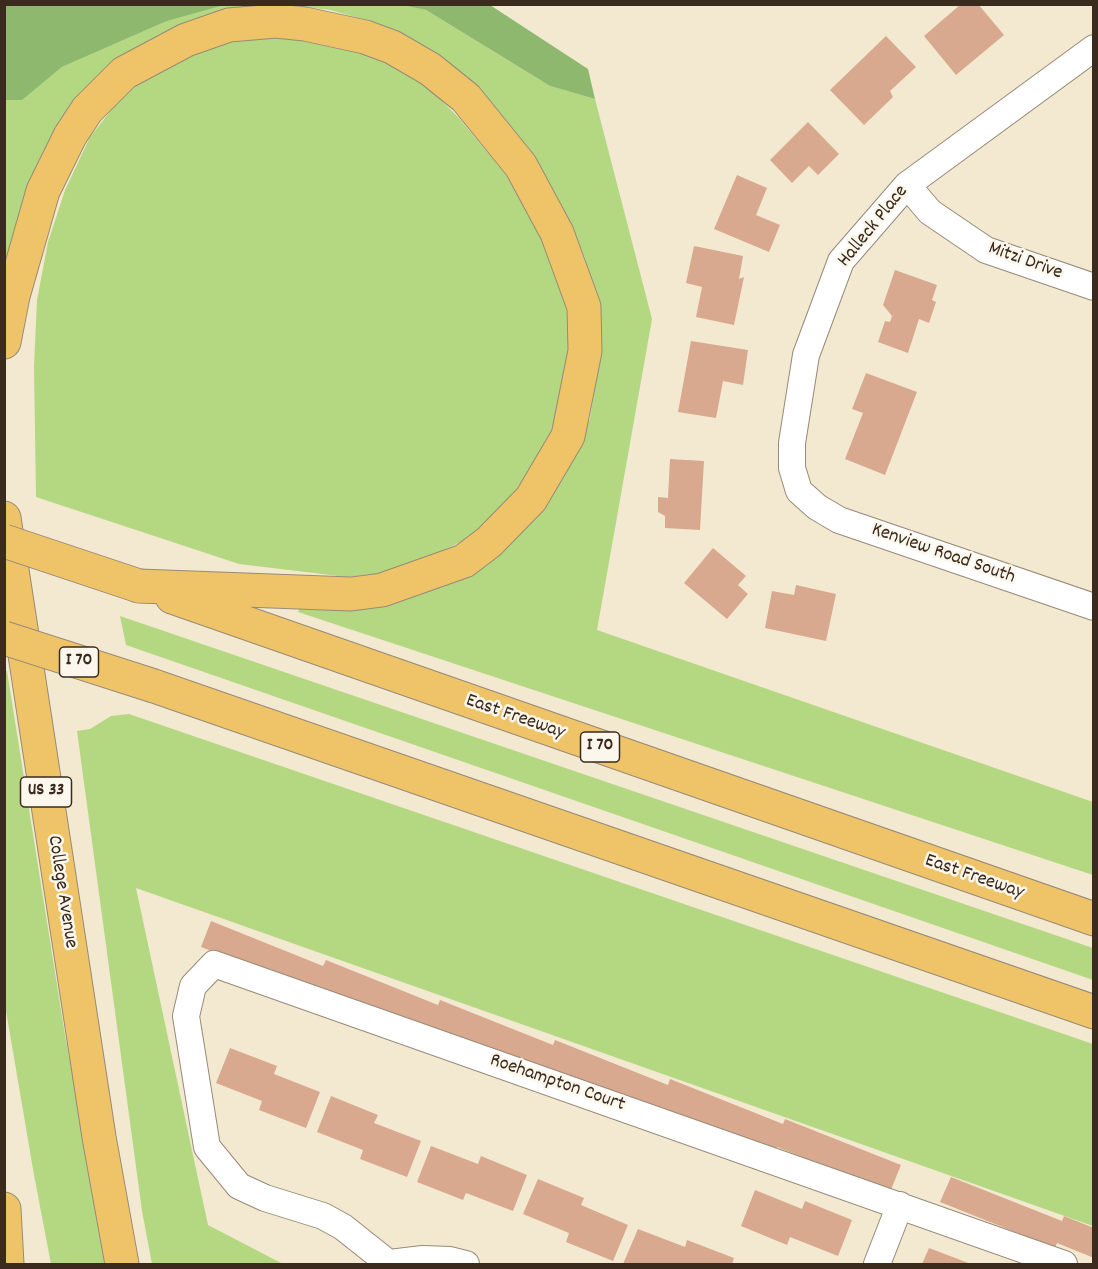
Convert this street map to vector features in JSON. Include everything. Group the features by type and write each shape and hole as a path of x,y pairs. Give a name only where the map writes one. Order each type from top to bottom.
{"main road":[{"path":"4,342 13,296 43,191 70,136 87,110 124,73 186,40 229,26 276,21 305,24 365,37 392,47 430,69 466,98 521,166 557,233 584,307 585,351 568,436 531,499 489,542 464,561 382,590 351,594 139,586"},
{"name":"College Avenue","path":"4,518 97,1127 122,1264"},
{"name":"East Freeway","path":"4,541 1094,919"},
{"name":"I 70","path":"4,638 154,686 1094,1012"},
{"path":"4,1209 6,1264"}],"street":[{"name":"Halleck Place","path":"799,491 792,468 792,443 806,355 841,261 907,185 1094,48"},
{"name":"Mitzi Drive","path":"907,185 930,212 986,250 1094,287"},
{"name":"Kenview Road South","path":"799,491 817,507 839,520 1094,607"},
{"name":"Roehampton Court","path":"384,1264 343,1227 323,1216 265,1198 239,1186 207,1147 186,1016 193,986 214,964 900,1205 1048,1262"},
{"path":"877,1264 900,1205"},
{"path":"384,1264 423,1259 450,1260 466,1264"}],"green space":[{"path":"5,4 224,5 167,21 62,67 22,100 7,100 4,99"},
{"path":"224,4 403,4 426,10 550,86 595,99 652,319 597,630 1093,802 1093,875 298,612 301,605 355,605 537,514 558,485 579,448 590,418 596,382 597,342 594,296 585,258 571,225 401,35 366,20 330,10 297,6 257,8 117,65 5,309 5,99 22,99 62,67 167,21"},
{"path":"403,5 490,5 588,69 595,99 550,86 426,10"},
{"path":"270,36 309,37 374,54 427,86 459,118 506,175 533,218 568,304 571,334 565,402 532,476 472,536 424,561 382,573 347,577 239,564 36,497 34,366 37,300 48,242 65,190 90,137 120,99 148,76 184,57 223,43"},
{"path":"120,616 1093,948 1093,980 126,645"},
{"path":"4,670 7,671 65,1035 107,1264 51,1264 34,1175 5,1005"},
{"path":"129,714 1093,1044 1093,1226 136,888 208,1225 283,1264 152,1264 142,1211 77,731 90,729 111,716"}],"building":[{"path":"961,4 978,4 1004,35 956,75 924,36"},
{"path":"886,36 916,67 890,91 893,97 864,125 830,90"},
{"path":"808,122 839,154 818,175 809,166 792,183 770,160"},
{"path":"737,175 767,188 756,215 780,225 769,252 714,229"},
{"path":"694,246 743,256 739,279 744,277 734,325 696,317 702,287 686,283"},
{"path":"895,270 937,285 932,300 936,302 929,323 919,319 908,353 878,342 885,321 890,322 892,316 883,305"},
{"path":"691,341 748,350 743,385 723,381 716,418 678,412"},
{"path":"866,373 917,392 885,475 845,459 863,413 852,409"},
{"path":"670,459 704,461 700,530 665,528 665,516 658,512 658,497 668,498"},
{"path":"713,548 746,576 738,585 748,594 727,619 684,583"},
{"path":"796,585 836,594 826,641 765,628 772,591 794,595"},
{"path":"211,921 323,966 326,960 438,1005 440,1000 553,1045 555,1040 668,1085 670,1079 783,1124 785,1119 901,1165 890,1192 777,1147 775,1152 661,1107 659,1112 547,1067 545,1072 433,1028 430,1034 201,947"},
{"path":"230,1048 277,1066 274,1074 320,1092 306,1128 259,1110 262,1101 216,1083"},
{"path":"331,1096 378,1115 374,1123 421,1141 407,1177 360,1159 363,1150 317,1132"},
{"path":"431,1146 478,1164 481,1156 527,1175 513,1211 466,1193 463,1200 417,1182"},
{"path":"951,1177 1062,1221 1064,1216 1094,1228 1094,1258 1057,1243 1055,1248 940,1202"},
{"path":"538,1179 584,1198 581,1205 628,1225 613,1261 566,1242 569,1233 523,1214"},
{"path":"755,1190 802,1209 805,1201 852,1220 838,1256 790,1237 787,1245 741,1226"},
{"path":"638,1229 685,1247 687,1240 734,1258 732,1264 623,1264"},
{"path":"929,1248 971,1264 922,1264"}]}
